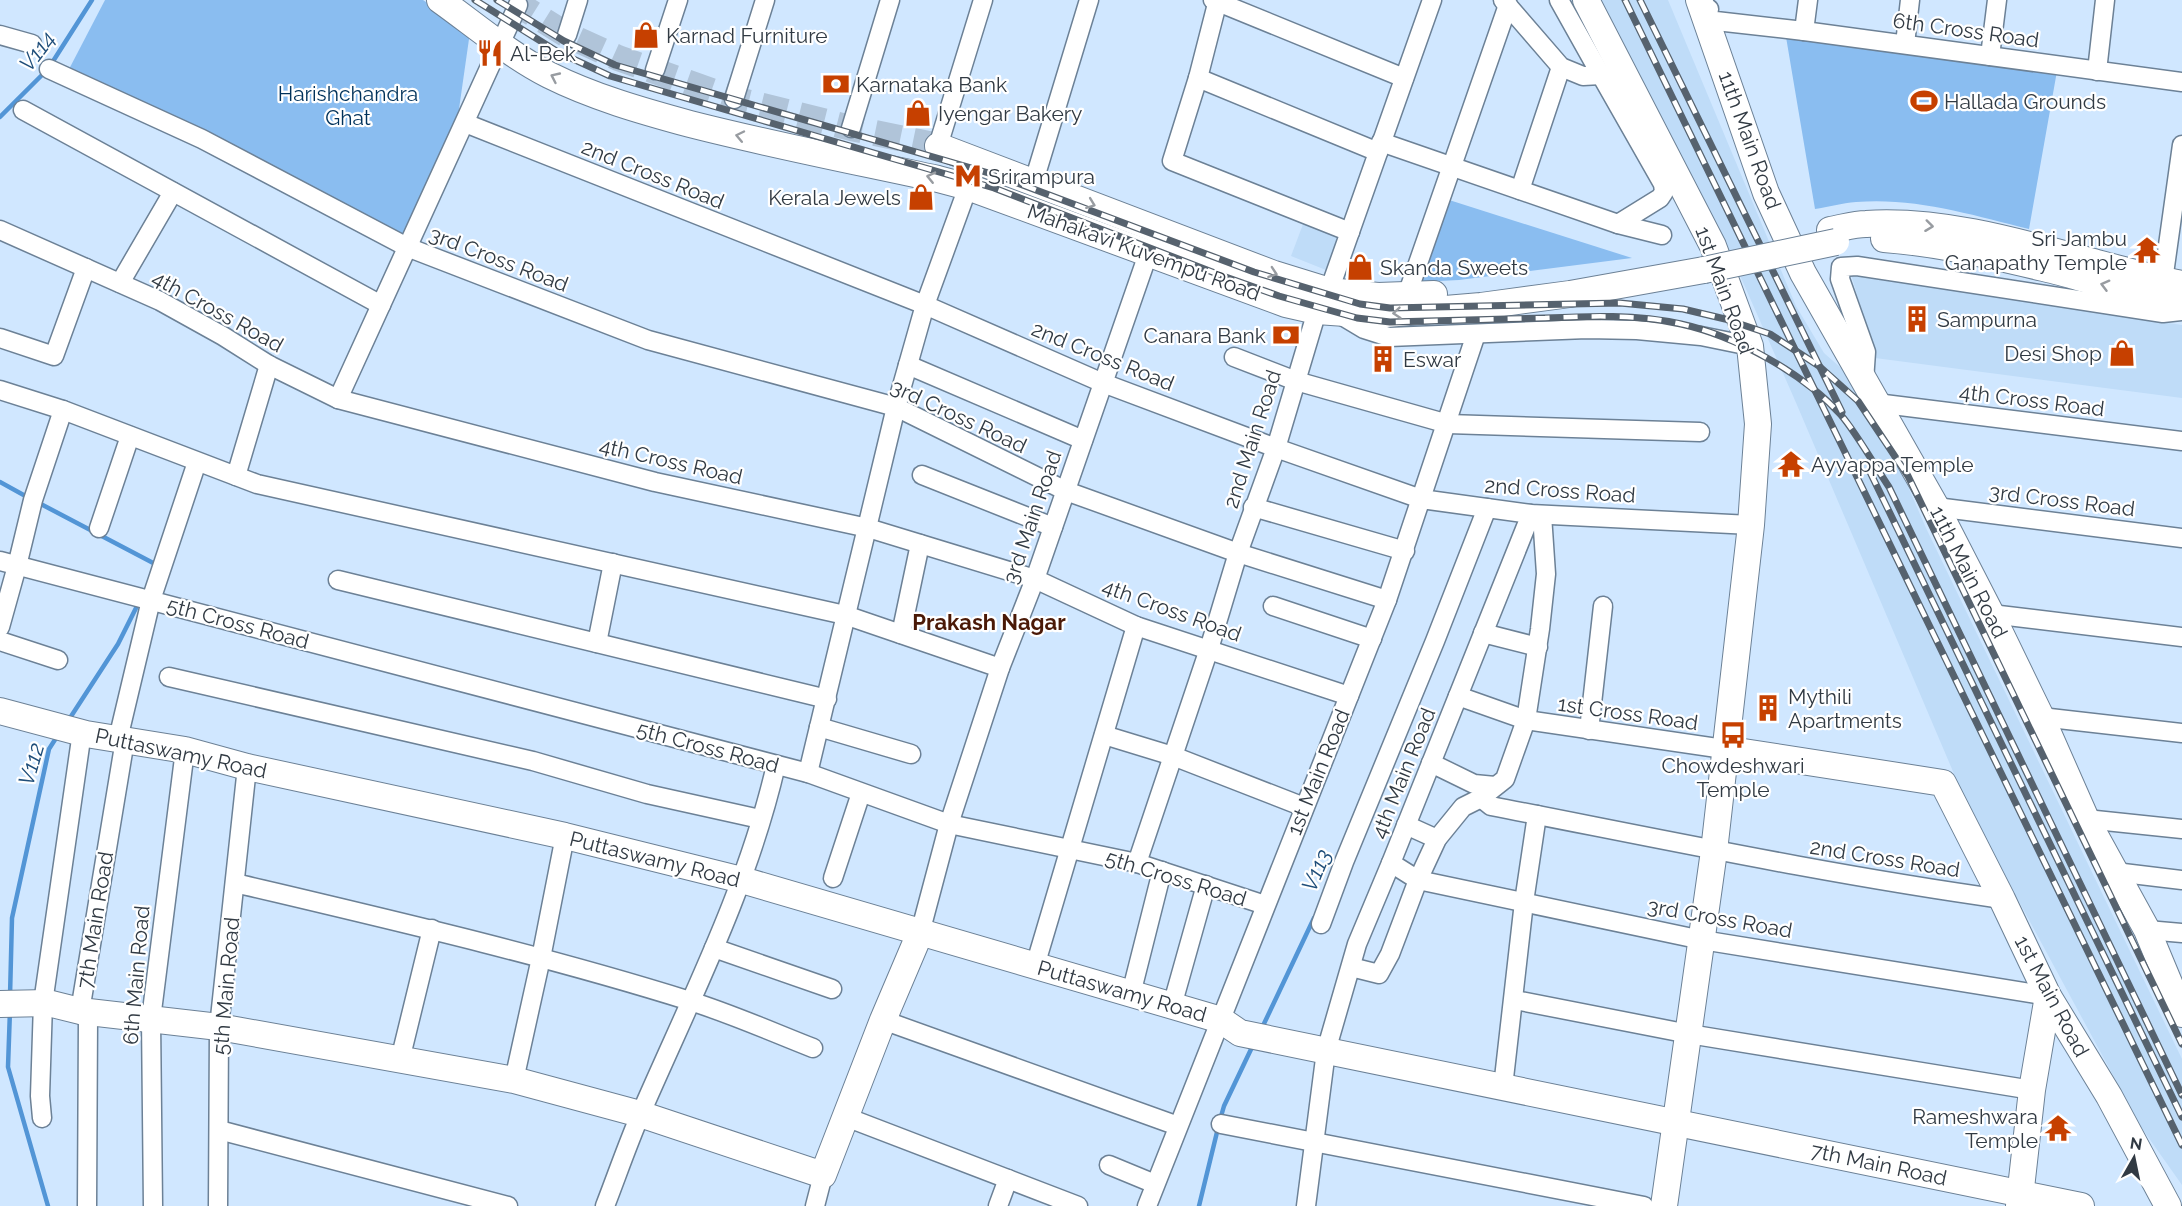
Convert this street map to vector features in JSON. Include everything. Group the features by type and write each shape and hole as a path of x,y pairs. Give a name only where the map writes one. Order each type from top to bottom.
{"main road":[{"name":"Mahakavi Kuvempu Road","path":"440,0 548,74 602,98 725,133 968,187 1286,304 1327,305 1374,315 1481,306 1570,294 1703,264"},
{"name":"1st Main Road","path":"1586,0 1713,246 1750,346 1758,424 1751,525 1714,851 1677,1122"},
{"name":"11th Main Road","path":"1706,7 1766,193 1803,273 1936,507 1991,614 2041,717 2086,819 2147,930 2182,1014"},
{"name":"Mahakavi Kuvempu Road","path":"938,146 1274,274 1327,305 1378,296 1442,294 1703,264"},
{"path":"1703,264 1833,236 1864,224 1908,224 1959,230 2173,282"},
{"path":"1833,236 1906,241 1955,249 2052,270 2155,299 2182,303"},
{"name":"Puttaswamy Road","path":"0,711 65,728 185,750 247,766 565,836 742,880 1172,1006 1231,1026 1326,1051"},
{"name":"1st Main Road","path":"1724,749 1943,783 2048,996 2109,1096 2168,1206"},
{"path":"8,1004 44,1004 80,1011 219,1027 514,1080 640,1114 823,1174 883,1020 920,933"},
{"path":"2019,1200 2032,1090 2048,996"},
{"name":"7th Main Road","path":"1326,1051 1677,1122 2019,1200 2081,1206"},
{"path":"1664,1206 1677,1122"}],"street":[{"path":"567,34 578,0"},
{"path":"655,70 678,0"},
{"path":"734,99 765,0"},
{"path":"851,128 890,0"},
{"path":"938,146 983,0"},
{"path":"1034,181 1089,0"},
{"path":"1559,0 1663,184 1664,192 1660,198 1618,224"},
{"path":"1804,31 1808,0"},
{"path":"1905,44 1910,0"},
{"path":"1990,56 1997,0"},
{"path":"2097,70 2106,0"},
{"path":"1350,232 1172,161 1198,78 1216,1 1404,78"},
{"name":"2nd Main Road","path":"1137,863 1209,649 1253,507 1276,448 1296,381 1327,305 1429,1"},
{"path":"1505,3 1561,67 1583,76 1601,75"},
{"path":"1407,295 1505,3"},
{"path":"338,399 518,5"},
{"name":"6th Cross Road","path":"1706,7 1804,31 2182,82"},
{"path":"0,36 32,44"},
{"path":"1520,190 1561,67"},
{"name":"3rd Cross Road","path":"49,69 202,139 407,247 648,340 896,407 1066,491 1238,553 1387,600"},
{"path":"1198,78 1379,147 1451,166 1618,224 1662,236"},
{"path":"23,110 381,305"},
{"name":"2nd Cross Road","path":"465,123 925,305 1103,383 1421,499 1536,514 1751,525"},
{"path":"2173,282 2182,145"},
{"path":"808,773 896,407 925,305 968,187"},
{"path":"120,284 173,192"},
{"name":"4th Cross Road","path":"0,230 171,307 269,365 338,399 655,482 868,528 1035,579 1136,626 1348,696"},
{"name":"3rd Main Road","path":"920,933 949,824 1000,668 1035,579 1148,254"},
{"path":"1870,393 1866,352 1840,279 1841,267 1857,266 1878,269 2163,313 2182,312"},
{"path":"0,338 54,356 86,268"},
{"path":"1327,305 1364,329 1389,338 1587,329 1638,330 1701,336 1750,346"},
{"name":"1st Main Road","path":"1147,1206 1178,1126 1231,1026 1265,905 1387,600 1448,424 1476,334"},
{"path":"1234,357 1296,381 1448,424 1700,432"},
{"path":"236,476 269,365"},
{"path":"908,365 1083,440"},
{"path":"0,390 63,410 257,484 845,615 1000,668"},
{"name":"4th Cross Road","path":"1870,393 2182,441"},
{"path":"0,627 9,564 63,410"},
{"path":"99,528 130,436"},
{"name":"7th Main Road","path":"87,1206 88,1018 80,1011 145,598 197,462"},
{"path":"922,475 1053,527"},
{"path":"1253,507 1405,550"},
{"name":"3rd Cross Road","path":"1936,507 2182,538"},
{"path":"1322,924 1344,862 1487,508"},
{"path":"1351,967 1379,974 1390,954 1418,880 1437,838 1463,807 1488,792 1505,778 1526,720 1538,647 1546,574 1536,514"},
{"name":"4th Main Road","path":"1306,1206 1326,1051 1357,944 1483,633 1536,514"},
{"path":"901,634 920,544"},
{"path":"597,643 613,563"},
{"name":"5th Cross Road","path":"9,564 808,773 949,824 1137,863 1265,905"},
{"path":"338,580 827,699"},
{"path":"1273,606 1372,639"},
{"path":"1589,730 1602,606"},
{"path":"1991,614 2182,637"},
{"path":"1035,966 1136,626"},
{"path":"1483,633 1538,647"},
{"path":"0,641 58,660"},
{"path":"169,677 533,761 647,794 760,819"},
{"name":"1st Cross Road","path":"1458,696 1526,720 1724,749"},
{"path":"2041,717 2182,733"},
{"path":"819,727 911,754"},
{"path":"42,1118 40,1085 44,1004 65,728"},
{"path":"1104,735 1173,756 1304,807"},
{"name":"6th Main Road","path":"153,1206 151,1019 185,750"},
{"name":"2nd Cross Road","path":"1431,763 1488,792 1491,806 1714,851 1906,886 2002,899"},
{"path":"605,1206 640,1114 742,880 776,765"},
{"name":"5th Main Road","path":"218,1206 219,1027 247,766"},
{"path":"833,878 861,793"},
{"path":"1503,1087 1515,1000 1524,902 1537,815"},
{"path":"2086,819 2182,829"},
{"path":"1406,825 1437,838"},
{"path":"514,1080 565,836"},
{"name":"3rd Cross Road","path":"1391,863 1418,880 1702,940 2048,996"},
{"path":"1131,994 1162,871"},
{"path":"2115,872 2182,880"},
{"path":"235,883 432,929 541,958 691,1001 813,1048"},
{"path":"1172,1006 1206,885"},
{"path":"400,1060 432,929"},
{"path":"2147,930 2182,933"},
{"path":"714,948 832,989"},
{"path":"1515,1000 1689,1034 2032,1090"},
{"path":"883,1020 1178,1126"},
{"path":"846,1117 1078,1206"},
{"path":"1221,1124 1644,1206"},
{"path":"219,1130 508,1206"},
{"path":"1109,1165 1155,1184"},
{"path":"815,1206 823,1174"},
{"path":"998,1206 1008,1179"}],"shaded area":[{"path":"1596,0 1668,0 1796,306 1824,353 1866,390 1926,528 2182,1059 2182,1185 2141,1127 1969,809 1720,230"},
{"path":"1305,219 1340,233 1326,270 1291,256"},
{"path":"1851,274 2182,325 2182,398 1875,358"}],"green space":[{"name":"Harishchandra Ghat","path":"105,0 423,0 470,32 457,123 398,251 67,73"},
{"name":"Hallada Grounds","path":"1785,31 2057,71 2029,229 1943,208 1900,202 1856,202 1815,209"},
{"path":"1446,199 1632,258 1459,280 1419,282"}],"waterway":[{"name":"V114","path":"50,66 92,0"},
{"name":"V114","path":"0,117 45,72"},
{"name":"V112","path":"0,482 29,498"},
{"name":"V112","path":"37,502 157,565"},
{"name":"V112","path":"68,721 118,644 139,602"},
{"name":"V112","path":"10,996 12,918 49,749 58,735"},
{"name":"V113","path":"1261,1030 1314,918"},
{"name":"V112","path":"10,1010 8,1067 48,1206"},
{"name":"V113","path":"1220,1120 1224,1106 1254,1043"},
{"name":"V113","path":"1199,1206 1218,1128"}],"tunnel":[{"path":"511,0 567,35 618,58 734,99 851,128 938,146"}],"railway":[{"path":"475,0 558,52 610,76 994,188 1279,296 1357,318 1390,322 1596,316 1664,321 1724,337 1788,371 1808,385 1841,415 1889,487 2182,1095"},
{"path":"497,0 564,41 615,65 999,176 1254,272 1360,304 1390,308 1620,303 1683,309 1725,319 1770,334 1819,366 1858,401 1908,476 2182,1044"},
{"path":"1625,0 2182,1145"},
{"path":"1640,0 1842,412"},
{"path":"1870,472 2182,1117"}],"place":[{"name":"Karnad Furniture","path":"646,35"},
{"name":"Al-Bek","path":"490,53"},
{"name":"Karnataka Bank","path":"836,84"},
{"name":"Hallada Grounds","path":"1924,101"},
{"name":"Iyengar Bakery","path":"918,113"},
{"name":"Srirampura","path":"968,176"},
{"name":"Kerala Jewels","path":"921,197"},
{"name":"Sri Jambu Ganapathy Temple","path":"2147,250"},
{"name":"Skanda Sweets","path":"1360,267"},
{"name":"Sampurna","path":"1917,319"},
{"name":"Canara Bank","path":"1286,335"},
{"name":"Desi Shop","path":"2122,353"},
{"name":"Eswar","path":"1383,359"},
{"name":"Ayyappa Temple","path":"1791,464"},
{"name":"Mythili Apartments","path":"1768,708"},
{"name":"Chowdeshwari Temple","path":"1733,735"},
{"name":"Rameshwara Temple","path":"2058,1128"}],"district":[{"name":"Prakash Nagar","path":"989,622"}]}
